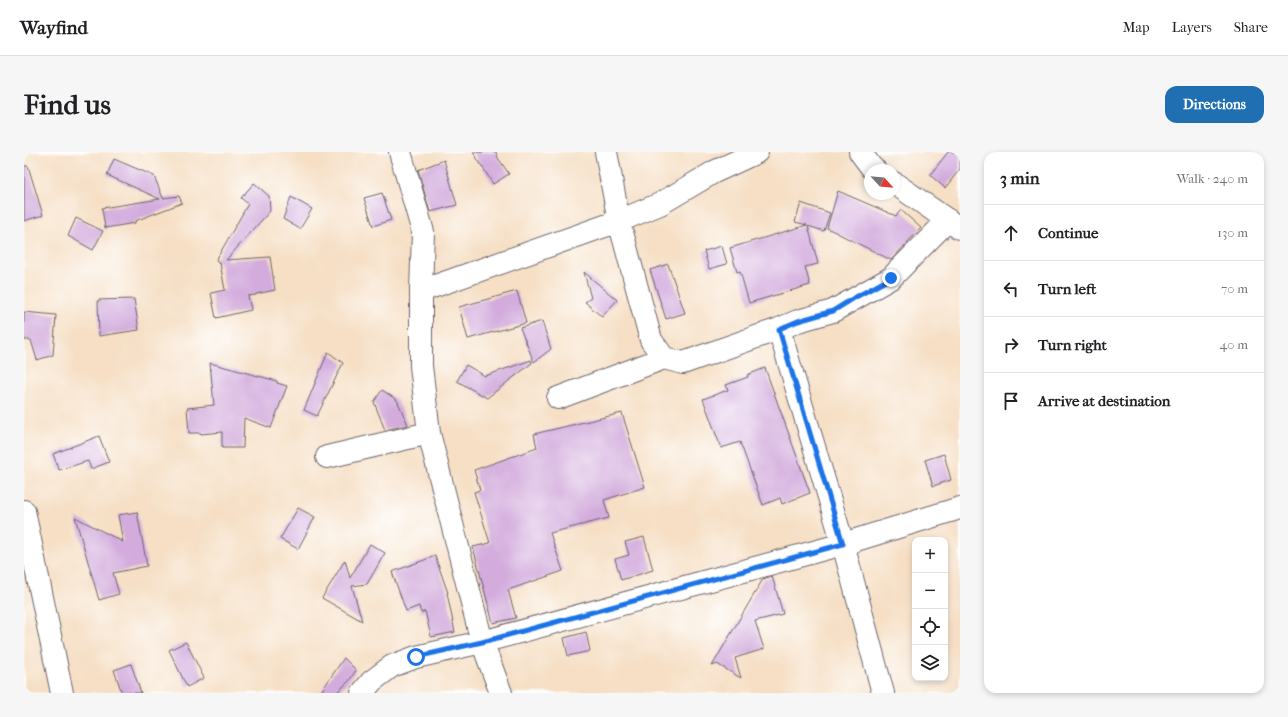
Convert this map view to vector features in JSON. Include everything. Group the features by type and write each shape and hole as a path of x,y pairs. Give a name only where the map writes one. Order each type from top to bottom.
{"street":[{"path":"400,152 423,232 420,292 421,366 429,434 482,642 501,693"},
{"path":"606,152 619,221 651,340 664,358"},
{"path":"420,292 619,221 660,204 714,172 757,152"},
{"path":"860,152 869,164"},
{"path":"558,398 664,358 683,363 798,321 833,311 891,278 954,225 900,187"},
{"path":"779,329 843,544 884,693"},
{"path":"327,457 429,434"},
{"path":"362,693 372,681 392,666 416,657 482,642 843,544 960,508"},
{"path":"24,511 62,693"}],"building":[{"path":"473,152 496,152 498,158 509,174 493,184"},
{"path":"948,152 960,152 960,169 945,188 930,175"},
{"path":"114,159 154,176 163,198 179,196 182,203 135,221 135,223 105,228 102,208 160,199 107,175"},
{"path":"444,160 457,205 430,212 418,170"},
{"path":"24,166 28,166 43,215 24,221"},
{"path":"254,183 269,196 270,211 226,260 270,257 275,290 248,296 251,310 216,318 211,293 225,290 220,263 216,260 248,204 241,198"},
{"path":"838,191 896,216 901,210 921,228 891,260 827,228"},
{"path":"382,193 391,220 373,226 364,198"},
{"path":"291,197 312,209 300,229 283,219"},
{"path":"801,203 830,213 824,231 808,226 818,264 805,267 810,285 749,303 740,271 737,272 730,248 807,225 795,222"},
{"path":"76,218 103,231 93,250 68,236"},
{"path":"722,246 727,264 709,269 704,251"},
{"path":"668,264 685,313 666,319 650,270"},
{"path":"584,272 617,300 602,317 585,302 591,298"},
{"path":"517,291 526,323 468,339 459,307"},
{"path":"134,299 139,330 99,336 98,300"},
{"path":"24,312 56,315 53,355 37,360 31,340 24,340"},
{"path":"542,321 551,349 534,362 520,328"},
{"path":"328,352 343,363 317,416 304,410"},
{"path":"531,360 532,363 487,398 457,381 466,365 485,376"},
{"path":"210,363 277,381 277,383 287,386 271,428 244,418 243,448 222,448 222,432 201,434 189,433 187,408 214,405"},
{"path":"765,368 810,493 782,504 780,498 763,505 740,442 721,448 703,399 728,390 726,385 748,377 747,375"},
{"path":"382,390 397,400 408,425 385,430 374,402"},
{"path":"622,413 645,487 604,500 609,518 550,533 563,571 508,590 516,618 493,623 473,547 490,543 474,492 480,490 474,470 537,448 534,434"},
{"path":"99,436 109,462 91,469 88,461 59,470 53,454"},
{"path":"944,454 951,480 933,486 925,460"},
{"path":"298,508 315,517 298,549 280,539"},
{"path":"137,512 147,566 113,573 119,594 99,600 75,517 123,542 118,515"},
{"path":"644,537 653,570 621,580 615,559 629,555 625,542"},
{"path":"370,544 385,553 367,584 352,586 362,621 322,598 345,560 350,578"},
{"path":"435,556 448,593 455,632 431,637 425,611 421,613 419,606 406,611 392,572"},
{"path":"772,576 783,614 755,621 764,649 735,658 741,678 717,664 712,666 763,579"},
{"path":"586,632 590,651 568,656 564,638"},
{"path":"186,642 204,678 187,687 169,650"},
{"path":"344,658 356,670 349,681 336,693 320,693"},
{"path":"131,664 141,693 122,693 114,670"}],"route":[{"path":"416,657 482,642 843,544 779,329 798,321 833,311 891,278"}]}
